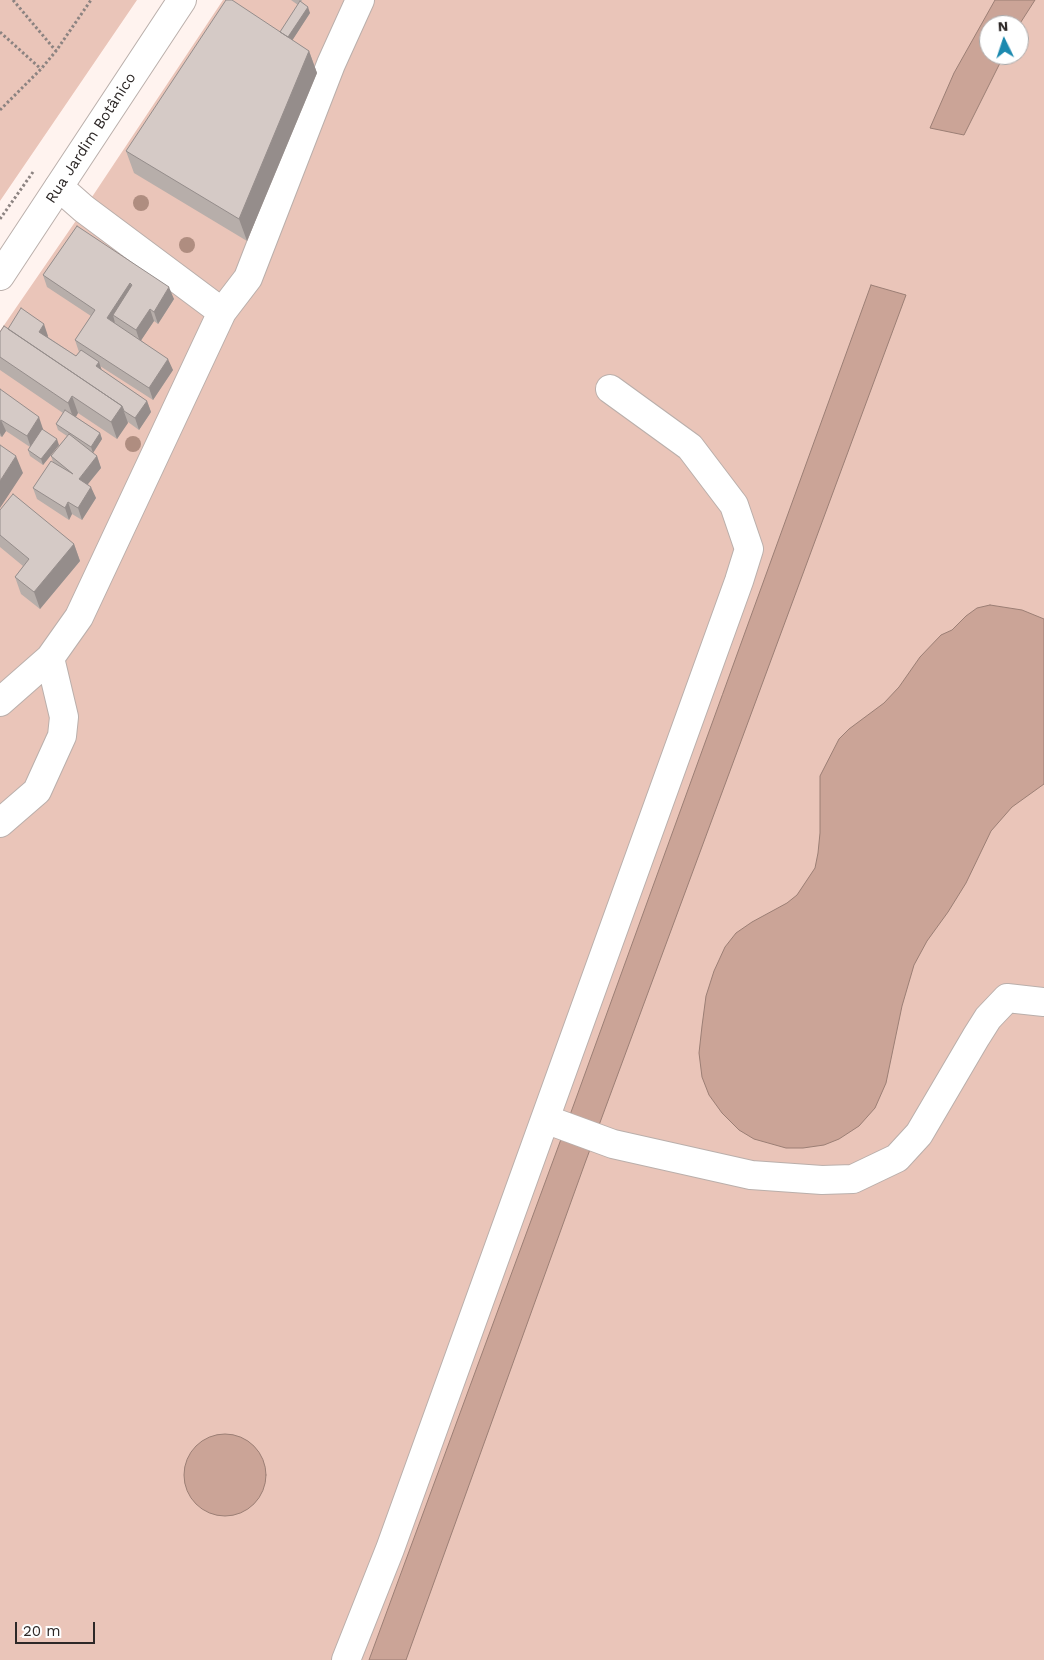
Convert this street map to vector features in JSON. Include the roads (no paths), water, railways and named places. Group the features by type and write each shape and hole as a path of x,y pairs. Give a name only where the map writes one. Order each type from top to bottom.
{"main road":[{"name":"Rua Jardim Botânico","path":"0,276 182,0"},
{"path":"0,702 50,658 79,617 222,312 248,278 331,64 360,0"},
{"path":"59,187 84,209 222,312"},
{"path":"346,1660 390,1550 550,1121 749,549 734,505 690,447 610,389"},
{"path":"0,823 37,791 62,736 64,717 50,658"},
{"path":"550,1121 612,1144 751,1174 822,1180 853,1179 896,1158 919,1134 988,1018 1007,998 1044,1002"}]}
